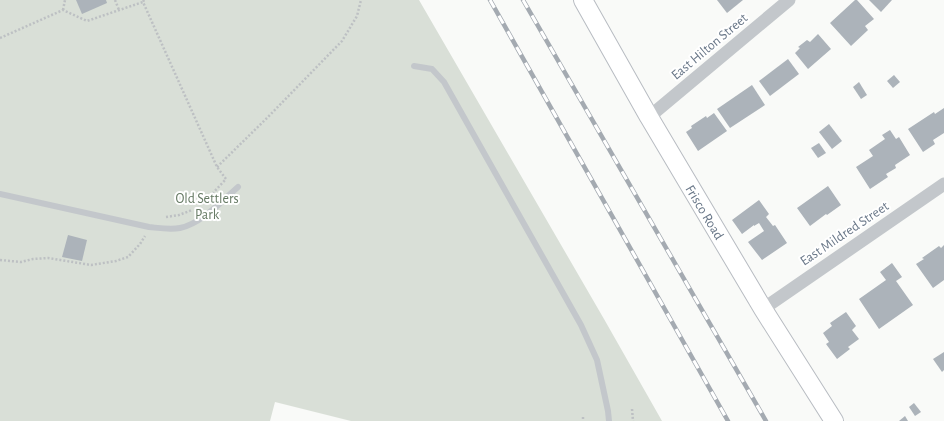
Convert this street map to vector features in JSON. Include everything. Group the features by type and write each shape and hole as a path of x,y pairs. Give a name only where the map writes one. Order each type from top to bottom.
{"street":[{"name":"Frisco Road","path":"583,0 649,118 762,309 834,421"},
{"name":"East Hilton Street","path":"649,118 789,0"},
{"name":"East Mildred Street","path":"762,309 944,184"}],"lane":[{"path":"414,66 432,69 444,82 581,325 597,360 609,421"},
{"path":"0,194 149,227 167,229 181,228 196,222 214,209 238,187"}],"path":[{"path":"63,10 65,0"},
{"path":"114,0 119,10"},
{"path":"217,167 342,41 350,29 361,0"},
{"path":"0,38 63,10 87,21 143,1 217,167 226,179 212,195"},
{"path":"166,217 179,215 197,207"},
{"path":"0,260 21,262 33,259 48,258 91,265 116,261 128,257 140,244 149,227"},
{"path":"632,409 634,421"}],"green space":[{"name":"Old Settlers Park","path":"0,0 419,0 662,421 351,421 275,402 270,421 0,421"}],"building":[{"path":"76,0 106,0 107,3 82,14"},
{"path":"717,0 743,0 727,13"},
{"path":"855,0 857,0 874,19 865,26 868,30 851,46 830,23"},
{"path":"869,0 892,0 881,12"},
{"path":"818,34 831,49 808,69 795,53 800,48 798,47 807,40 810,42"},
{"path":"788,59 799,74 770,96 759,81"},
{"path":"894,75 900,82 893,88 887,81"},
{"path":"859,82 867,95 861,99 853,87"},
{"path":"752,85 765,105 730,128 717,109"},
{"path":"944,108 944,133 933,140 935,144 923,152 908,129 934,112 935,114"},
{"path":"714,113 727,131 698,151 686,132 692,128 691,126 706,116 707,118"},
{"path":"829,124 842,141 832,149 819,132"},
{"path":"890,130 896,139 899,137 910,155 895,165 896,168 886,174 888,177 870,189 856,167 873,156 869,150 885,139 882,135"},
{"path":"819,143 826,153 818,158 811,148"},
{"path":"828,186 841,205 810,226 797,208"},
{"path":"759,200 769,214 766,217 773,226 775,225 787,243 762,260 748,242 764,231 759,223 742,234 732,220"},
{"path":"68,235 87,240 82,261 62,257"},
{"path":"944,245 944,280 933,288 916,264 939,246 941,248"},
{"path":"892,263 902,277 896,281 913,305 879,329 859,299 886,280 880,272"},
{"path":"846,312 856,326 852,330 859,339 848,347 850,349 837,359 826,344 829,342 823,333 832,326 830,323"},
{"path":"944,352 944,370 942,372 933,359"},
{"path":"914,403 921,412 915,416 909,407"},
{"path":"905,416 908,421 899,421"}],"railway":[{"path":"490,0 728,421"},
{"path":"523,0 766,421"}]}
